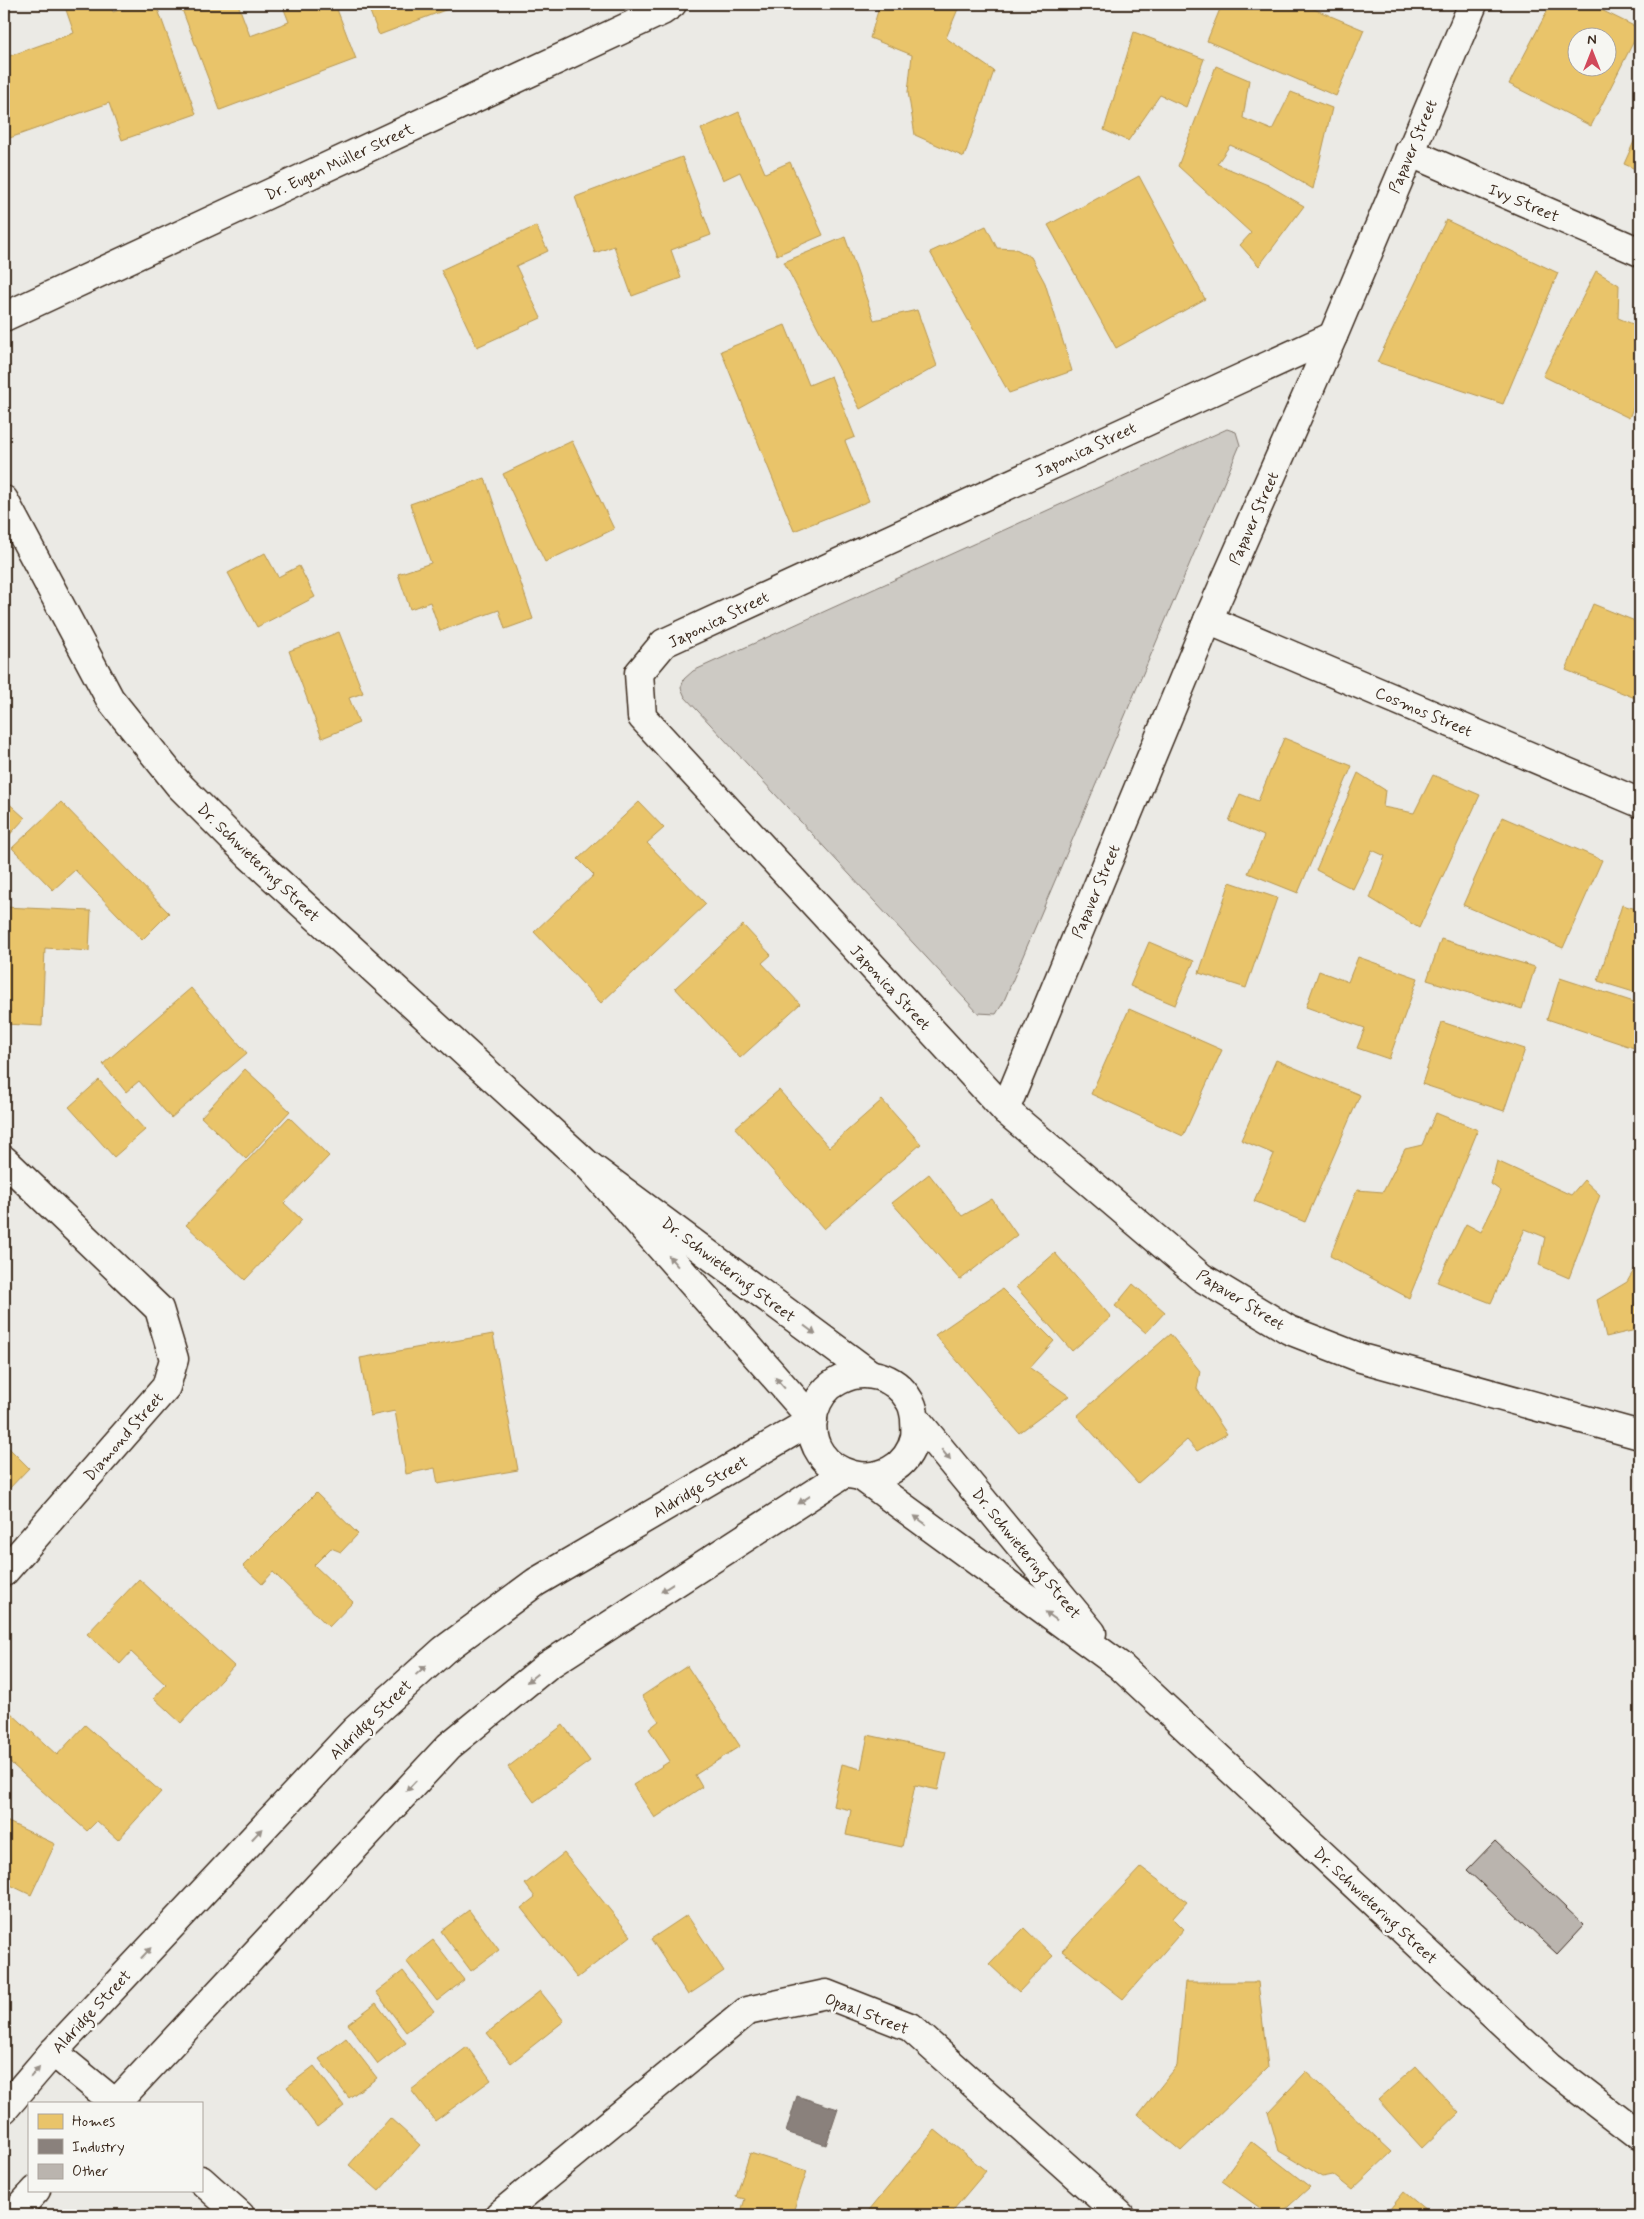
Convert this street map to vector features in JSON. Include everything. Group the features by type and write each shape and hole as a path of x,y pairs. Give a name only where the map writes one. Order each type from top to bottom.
{"street":[{"name":"Dr. Eugen Müller Street","path":"4,317 653,15 672,4"},
{"name":"Papaver Street","path":"1473,4 1333,336 1208,620 1004,1110 1201,1277 1289,1330 1361,1358 1640,1435"},
{"name":"Ivy Street","path":"1409,152 1640,252"},
{"name":"Japonica Street","path":"1004,1110 642,717 639,673 664,643 1333,336"},
{"name":"Dr. Schwietering Street","path":"4,500 110,699 179,785 250,856 588,1165 870,1374"},
{"name":"Cosmos Street","path":"1208,620 1640,802"},
{"name":"Diamond Street","path":"4,1160 159,1309 174,1359 166,1387 4,1572"},
{"name":"Dr. Schwietering Street","path":"588,1165 812,1420"},
{"path":"853,1374 870,1374 885,1378 899,1387 910,1401 915,1418 915,1436 908,1453 896,1466 880,1474 853,1475 830,1464 819,1451 813,1436 812,1420 816,1404 825,1391 838,1380 853,1374"},
{"name":"Dr. Schwietering Street","path":"915,1418 1119,1665 1549,2066 1640,2136"},
{"name":"Aldridge Street","path":"4,2109 52,2052 354,1731 444,1650 536,1582 812,1420"},
{"name":"Dr. Schwietering Street","path":"853,1475 1119,1665"},
{"path":"117,2102 448,1746 547,1666 853,1475"},
{"name":"Opaal Street","path":"499,2215 747,2011 826,1994 910,2027 1120,2215"},
{"path":"52,2052 115,2102"},
{"path":"202,2181 240,2215"},
{"path":"13,2215 34,2192"}],"shaded area":[{"path":"1227,429 1236,432 1240,445 1003,1003 996,1014 978,1013 685,697 681,688 684,679 693,671"}],"building: Homes":[{"path":"64,4 110,4 113,12 137,4 156,4 196,114 122,140 109,103 4,140 4,58 74,33"},
{"path":"180,4 238,4 250,36 289,22 282,4 335,4 356,59 220,110"},
{"path":"367,4 461,4 379,35"},
{"path":"880,4 960,4 946,38 994,71 964,157 915,135 908,92 912,55 870,38"},
{"path":"1222,4 1302,4 1364,30 1336,96 1207,41"},
{"path":"1551,4 1589,4 1640,29 1616,77 1616,28 1566,28 1566,78 1615,78 1591,126 1509,84"},
{"path":"1134,32 1204,59 1186,107 1160,95 1128,141 1104,130"},
{"path":"1216,66 1249,80 1243,118 1272,130 1291,92 1332,108 1313,189 1268,162 1230,145 1217,164 1268,185 1304,206 1259,266 1240,245 1251,233 1178,166"},
{"path":"739,112 765,173 790,162 823,235 777,255 740,172 723,180 701,129"},
{"path":"1640,128 1640,171 1624,164"},
{"path":"682,157 711,235 671,250 681,278 632,296 614,246 595,253 575,197"},
{"path":"1139,176 1205,299 1116,348 1048,225"},
{"path":"1446,220 1558,273 1503,404 1377,362"},
{"path":"536,226 548,251 516,266 541,318 477,347 441,270"},
{"path":"986,226 997,248 1016,249 1031,257 1045,283 1072,371 1009,393 930,252"},
{"path":"845,237 874,320 917,310 937,366 860,409 784,262"},
{"path":"1596,271 1619,285 1618,318 1640,327 1640,391 1629,418 1543,376"},
{"path":"785,325 809,385 831,376 855,437 845,441 869,501 794,531 721,351"},
{"path":"572,441 614,529 545,562 503,474"},
{"path":"485,478 533,619 505,629 499,610 440,631 430,602 410,609 398,574 431,563 410,504"},
{"path":"265,553 278,577 299,566 315,597 257,627 228,573"},
{"path":"1593,604 1640,623 1640,700 1566,670"},
{"path":"339,632 363,693 349,698 359,723 322,738 289,651"},
{"path":"1284,738 1352,766 1298,893 1248,873 1264,836 1229,821 1240,794 1258,801"},
{"path":"1358,773 1385,790 1383,807 1414,813 1433,775 1480,795 1419,928 1370,898 1385,856 1372,850 1353,889 1316,870"},
{"path":"4,799 25,818 4,841"},
{"path":"61,802 169,913 142,940 75,870 53,890 12,848"},
{"path":"639,802 664,828 647,843 706,904 601,1003 534,932 594,875 578,859"},
{"path":"1502,817 1602,860 1563,948 1463,905"},
{"path":"1230,882 1277,898 1246,988 1199,973"},
{"path":"1622,905 1640,910 1640,994 1598,981"},
{"path":"4,907 91,911 89,951 45,948 42,1026 4,1024"},
{"path":"743,925 771,955 762,963 800,1004 740,1058 675,988"},
{"path":"1441,939 1535,967 1522,1009 1427,980"},
{"path":"1149,942 1194,961 1175,1005 1130,986"},
{"path":"1358,957 1418,978 1389,1059 1357,1048 1365,1028 1306,1007 1319,971 1348,982"},
{"path":"1560,978 1640,1004 1640,1050 1547,1019"},
{"path":"191,988 247,1053 171,1118 139,1081 126,1092 103,1064"},
{"path":"1129,1009 1222,1050 1183,1136 1091,1094"},
{"path":"1442,1022 1525,1049 1504,1111 1422,1084"},
{"path":"1276,1060 1360,1095 1305,1222 1254,1201 1274,1154 1241,1140"},
{"path":"245,1069 290,1111 246,1159 201,1117"},
{"path":"99,1080 145,1130 114,1157 69,1107"},
{"path":"779,1090 829,1147 882,1100 921,1144 824,1229 735,1128"},
{"path":"1436,1113 1478,1130 1409,1298 1330,1256 1357,1190 1383,1192 1405,1149 1422,1145"},
{"path":"289,1117 329,1156 284,1203 302,1220 245,1280 186,1225"},
{"path":"1497,1161 1571,1195 1584,1180 1600,1195 1569,1278 1539,1265 1545,1237 1525,1229 1491,1303 1437,1282 1466,1224 1481,1232 1501,1191 1491,1184"},
{"path":"929,1174 962,1216 992,1199 1017,1235 960,1280 892,1203"},
{"path":"1055,1253 1111,1317 1072,1351 1016,1287"},
{"path":"1640,1260 1640,1329 1606,1337 1597,1300 1627,1282"},
{"path":"1133,1284 1165,1312 1146,1333 1115,1306"},
{"path":"1002,1289 1054,1341 1030,1368 1069,1396 1019,1433 935,1335"},
{"path":"493,1334 518,1470 438,1484 435,1468 406,1474 395,1411 370,1416 360,1358"},
{"path":"1170,1334 1200,1371 1197,1389 1227,1434 1197,1451 1187,1440 1138,1483 1077,1416"},
{"path":"4,1443 29,1468 4,1494"},
{"path":"316,1493 358,1534 341,1552 331,1548 314,1565 353,1602 329,1627 273,1572 262,1584 243,1566"},
{"path":"139,1579 234,1666 181,1723 154,1698 166,1685 131,1652 120,1664 87,1634"},
{"path":"687,1666 740,1746 695,1775 702,1787 655,1818 633,1785 670,1761 649,1729 659,1721 642,1696"},
{"path":"10,1712 57,1755 85,1725 161,1792 118,1840 97,1821 87,1831 4,1757 4,1719"},
{"path":"563,1725 590,1761 534,1802 508,1767"},
{"path":"868,1735 946,1752 938,1790 915,1785 902,1847 846,1835 851,1810 833,1806 842,1764 861,1769"},
{"path":"4,1820 55,1844 31,1895 4,1882"},
{"path":"564,1853 631,1936 577,1978 521,1908 535,1897 525,1884"},
{"path":"1141,1867 1187,1902 1173,1918 1184,1929 1123,1999 1062,1951"},
{"path":"469,1910 499,1950 471,1971 441,1931"},
{"path":"687,1915 724,1971 688,1995 651,1939"},
{"path":"1024,1928 1053,1956 1019,1992 989,1964"},
{"path":"433,1940 464,1980 437,2001 406,1961"},
{"path":"403,1971 434,2011 406,2032 376,1992"},
{"path":"1185,1982 1258,1982 1268,2067 1181,2151 1138,2115 1177,2066"},
{"path":"540,1991 564,2021 511,2063 487,2033"},
{"path":"376,2003 406,2043 378,2064 348,2024"},
{"path":"346,2038 377,2078 349,2098 319,2059"},
{"path":"467,2047 491,2080 435,2121 411,2090"},
{"path":"314,2066 344,2106 317,2127 287,2087"},
{"path":"1416,2066 1459,2113 1422,2148 1378,2100"},
{"path":"1306,2072 1392,2152 1352,2190 1333,2175 1323,2177 1279,2151 1268,2112"},
{"path":"390,2118 420,2145 379,2191 349,2165"},
{"path":"935,2130 986,2171 949,2215 865,2215"},
{"path":"1251,2141 1310,2187 1279,2215 1270,2215 1222,2181"},
{"path":"750,2153 807,2171 792,2215 740,2215 745,2199 736,2197"},
{"path":"1404,2192 1432,2215 1385,2215"}],"building: Industry":[{"path":"797,2096 838,2109 826,2145 786,2132"}],"building: Other":[{"path":"1495,1841 1584,1925 1557,1954 1467,1870"}]}
